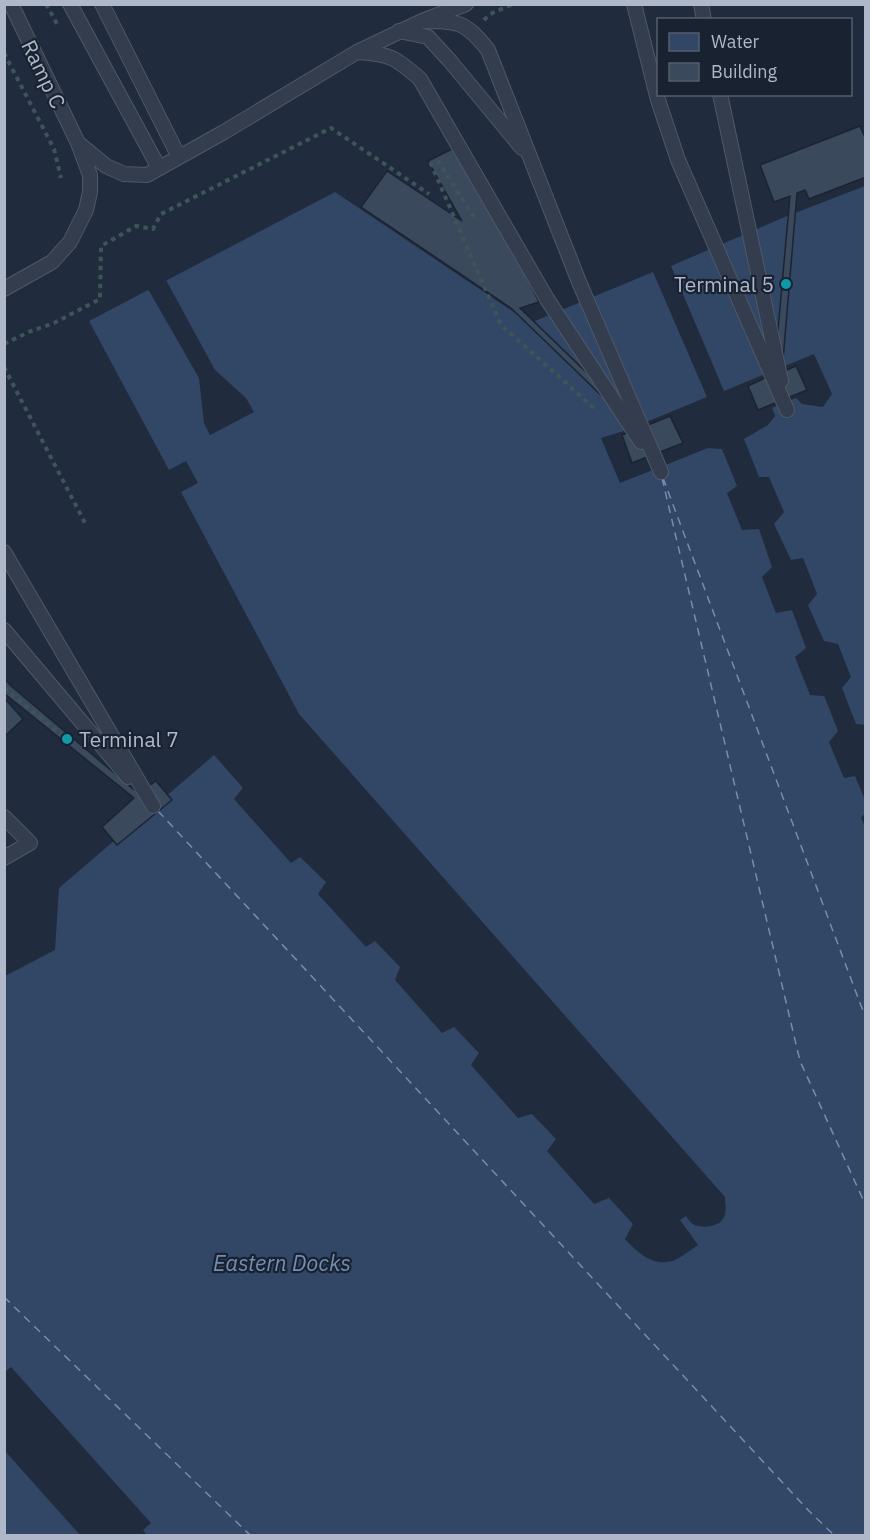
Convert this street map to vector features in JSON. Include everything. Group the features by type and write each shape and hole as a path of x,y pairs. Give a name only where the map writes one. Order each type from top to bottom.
{"lane":[{"name":"Ramp C","path":"4,289 52,262 70,242 86,210 90,192 90,175 78,143 11,4"},
{"path":"70,4 159,168"},
{"path":"102,4 179,157"},
{"path":"78,143 106,166 124,174 147,175 357,52 399,31 466,4"},
{"path":"634,4 658,100 678,160 787,410 720,96"},
{"path":"357,52 384,54 402,63 420,79 547,299 661,471 579,282 488,50 474,33 454,21 422,21"},
{"path":"399,31 428,37 530,158"},
{"path":"4,552 153,806 4,630"},
{"path":"4,817 30,843 4,858"}],"path":[{"path":"4,53 54,149 61,178"},
{"path":"4,344 99,299 101,246 136,226 153,229 161,214 331,128 429,194"},
{"path":"474,217 439,162 430,164 501,325 596,410"},
{"path":"4,367 85,523"}],"water":[{"path":"865,186 865,725 856,724 842,688 851,677 838,644 824,641 808,605 817,594 803,558 791,560 774,524 784,512 769,477 759,477 744,439 768,425 775,416 772,408 796,398 802,404 823,407 832,394 814,354 724,391 671,266 787,216"},
{"name":"Eastern Docks","path":"335,192 530,323 653,272 707,397 627,430 601,438 620,483 708,448 722,449 737,486 727,493 742,530 759,529 772,567 762,577 776,613 792,610 806,648 795,657 810,695 825,698 838,731 829,742 844,778 855,776 865,800 865,813 861,818 866,829 865,1535 147,1535 143,1530 151,1523 11,1367 5,1372 5,976 55,950 59,888 214,755 243,788 234,799 291,863 300,857 326,882 318,894 366,947 375,941 400,967 395,980 442,1033 454,1027 479,1053 471,1065 518,1118 532,1114 556,1139 547,1151 594,1204 609,1198 633,1224 625,1239 635,1249 658,1262 672,1261 698,1245 680,1220 686,1216 696,1226 710,1226 719,1223 725,1215 725,1197 299,714 181,492 198,483 186,461 169,470 89,321"},
{"path":"5,1451 80,1535 5,1535"}],"pier":[{"path":"166,280 215,370 246,398 254,412 210,435 204,423 199,378 148,289"}],"building":[{"name":"Terminal 5","path":"860,126 866,140 866,177 809,199 805,190 797,193 782,372 796,366 807,390 758,410 748,386 774,374 790,196 774,202 760,165"},
{"path":"452,149 517,252 539,302 520,308 643,427 670,416 683,443 632,463 622,435 637,430 511,308 361,207 387,171 462,221 428,161"},
{"name":"Terminal 7","path":"4,678 138,793 156,781 172,800 117,845 102,827 134,798 6,695 4,696"},
{"path":"7,701 23,719 4,737 4,703"}],"ferry route":[{"path":"662,478 800,1061 866,1206"},
{"path":"663,478 866,1019"},
{"path":"158,811 809,1511 835,1536"},
{"path":"4,1297 251,1536"}],"place":[{"name":"Terminal 5","path":"786,284"},
{"name":"Terminal 7","path":"67,739"}]}
